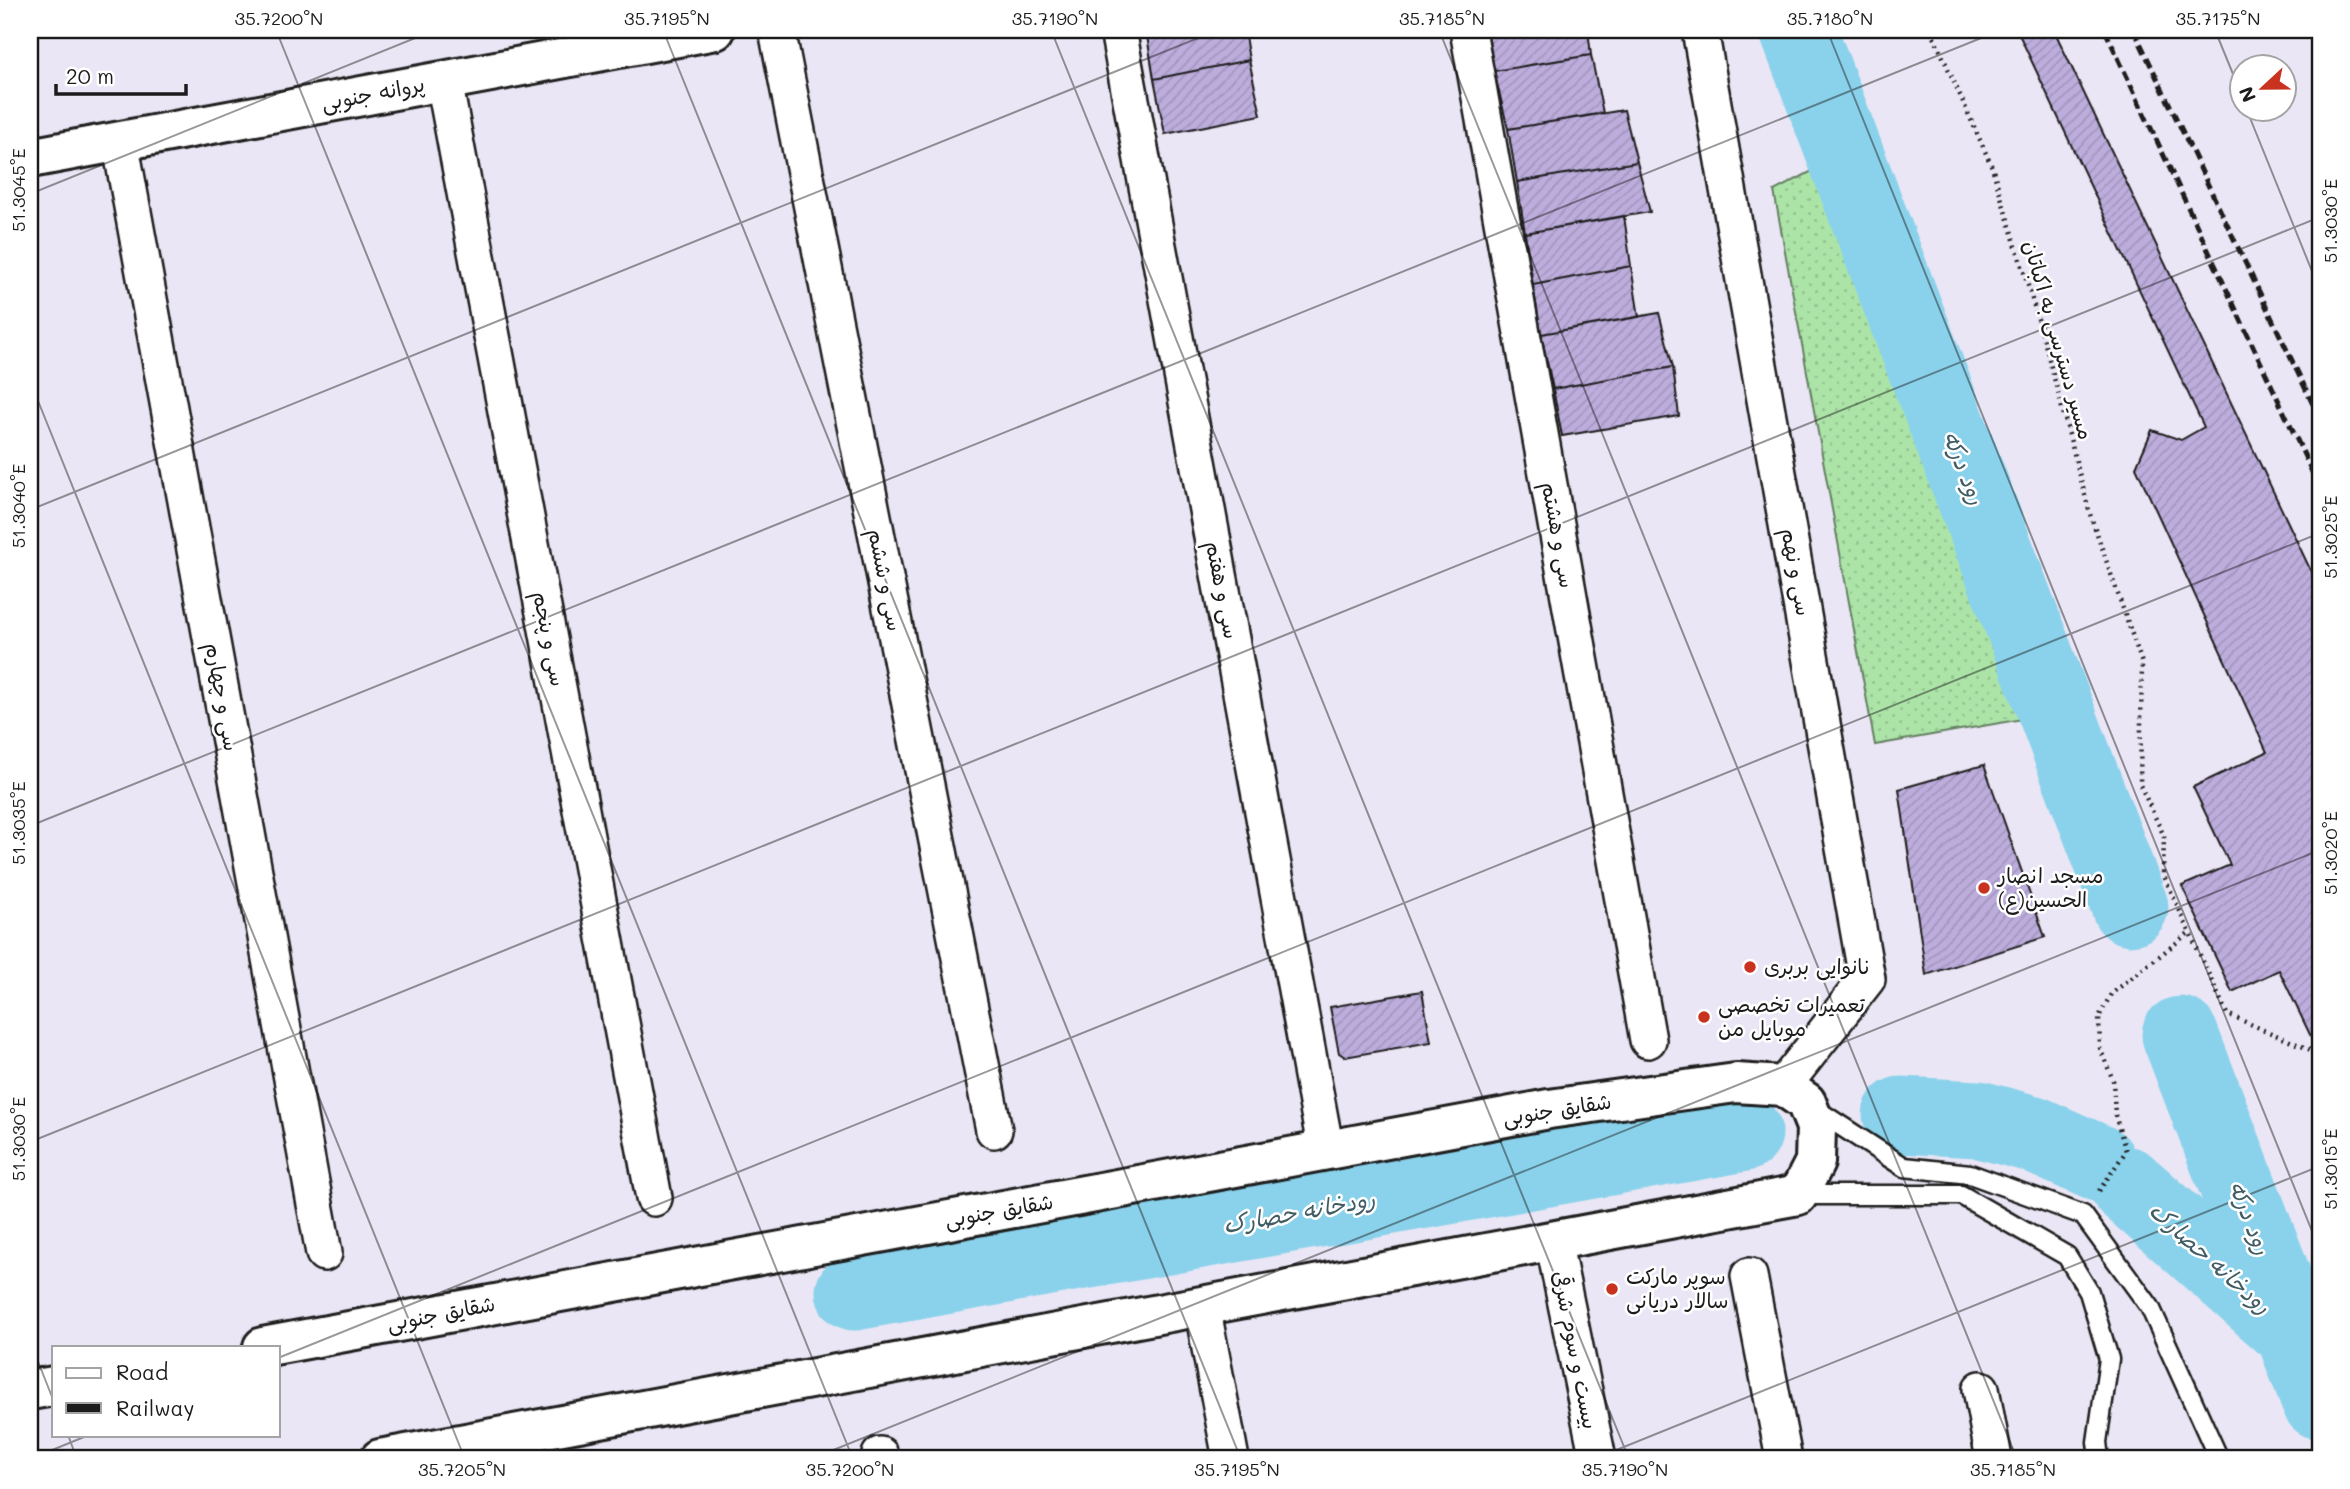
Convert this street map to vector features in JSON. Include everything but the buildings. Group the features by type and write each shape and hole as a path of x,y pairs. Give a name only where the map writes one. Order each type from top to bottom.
{"main road":[{"name":"پروانه جنوبی","path":"30,158 715,30"},
{"name":"شقایق جنوبی","path":"268,1346 1549,1110 1736,1083 1794,1094"},
{"path":"380,1459 1798,1195 1815,1162 1816,1127 1794,1094"},
{"path":"30,1390 52,1386"}],"street":[{"name":"سی و ششم","path":"777,30 994,1130"},
{"name":"سی و هفتم","path":"1118,30 1326,1151"},
{"name":"سی و هشتم","path":"1468,30 1648,1040"},
{"name":"سی و نهم","path":"1700,30 1867,979 1794,1094"},
{"name":"سی و پنجم","path":"444,81 654,1198"},
{"name":"سی و چهارم","path":"120,141 324,1253"},
{"name":"بیست و سوم شرقی","path":"1553,1240 1598,1459"},
{"path":"1749,1276 1784,1459"},
{"path":"1202,1306 1231,1459"},
{"path":"1981,1389 1994,1459"}],"lane":[{"path":"1794,1094 1904,1167 1970,1174 2083,1215 2150,1307 2219,1459"},
{"path":"1798,1195 1961,1195 2067,1256 2089,1292 2109,1359 2097,1442 2099,1459"}],"path":[{"name":"مسیر دسترسی به اکباتان","path":"1931,30 1992,167 2041,329 2090,514 2142,663 2140,785 2164,836 2163,874 2190,932"},
{"path":"2093,1201 2126,1151 2115,1115 2113,1080 2100,1048 2099,1017 2111,994 2190,932 2227,1014 2320,1054"}],"green space":[{"path":"1820,167 2028,718 1875,745 1774,191"}],"waterway":[{"name":"رود درکه","path":"1798,30 2130,907"},
{"name":"رود درکه","path":"2180,1035 2320,1401"},
{"name":"رودخانه حصارک","path":"1901,1115 1978,1119 2033,1134 2098,1163"},
{"name":"رودخانه حصارک","path":"854,1292 1744,1133"},
{"name":"رودخانه حصارک","path":"2127,1185 2284,1324"}],"railway":[{"path":"2105,30 2320,489"},
{"path":"2134,30 2320,419"}],"place":[{"name":"مسجد انصار الحسین(ع)","path":"1984,888"},
{"name":"نانوایی بربری","path":"1750,967"},
{"name":"تعمیرات تخصصی موبایل من","path":"1704,1017"},
{"name":"سوپر مارکت سالار دریانی","path":"1612,1289"}]}
